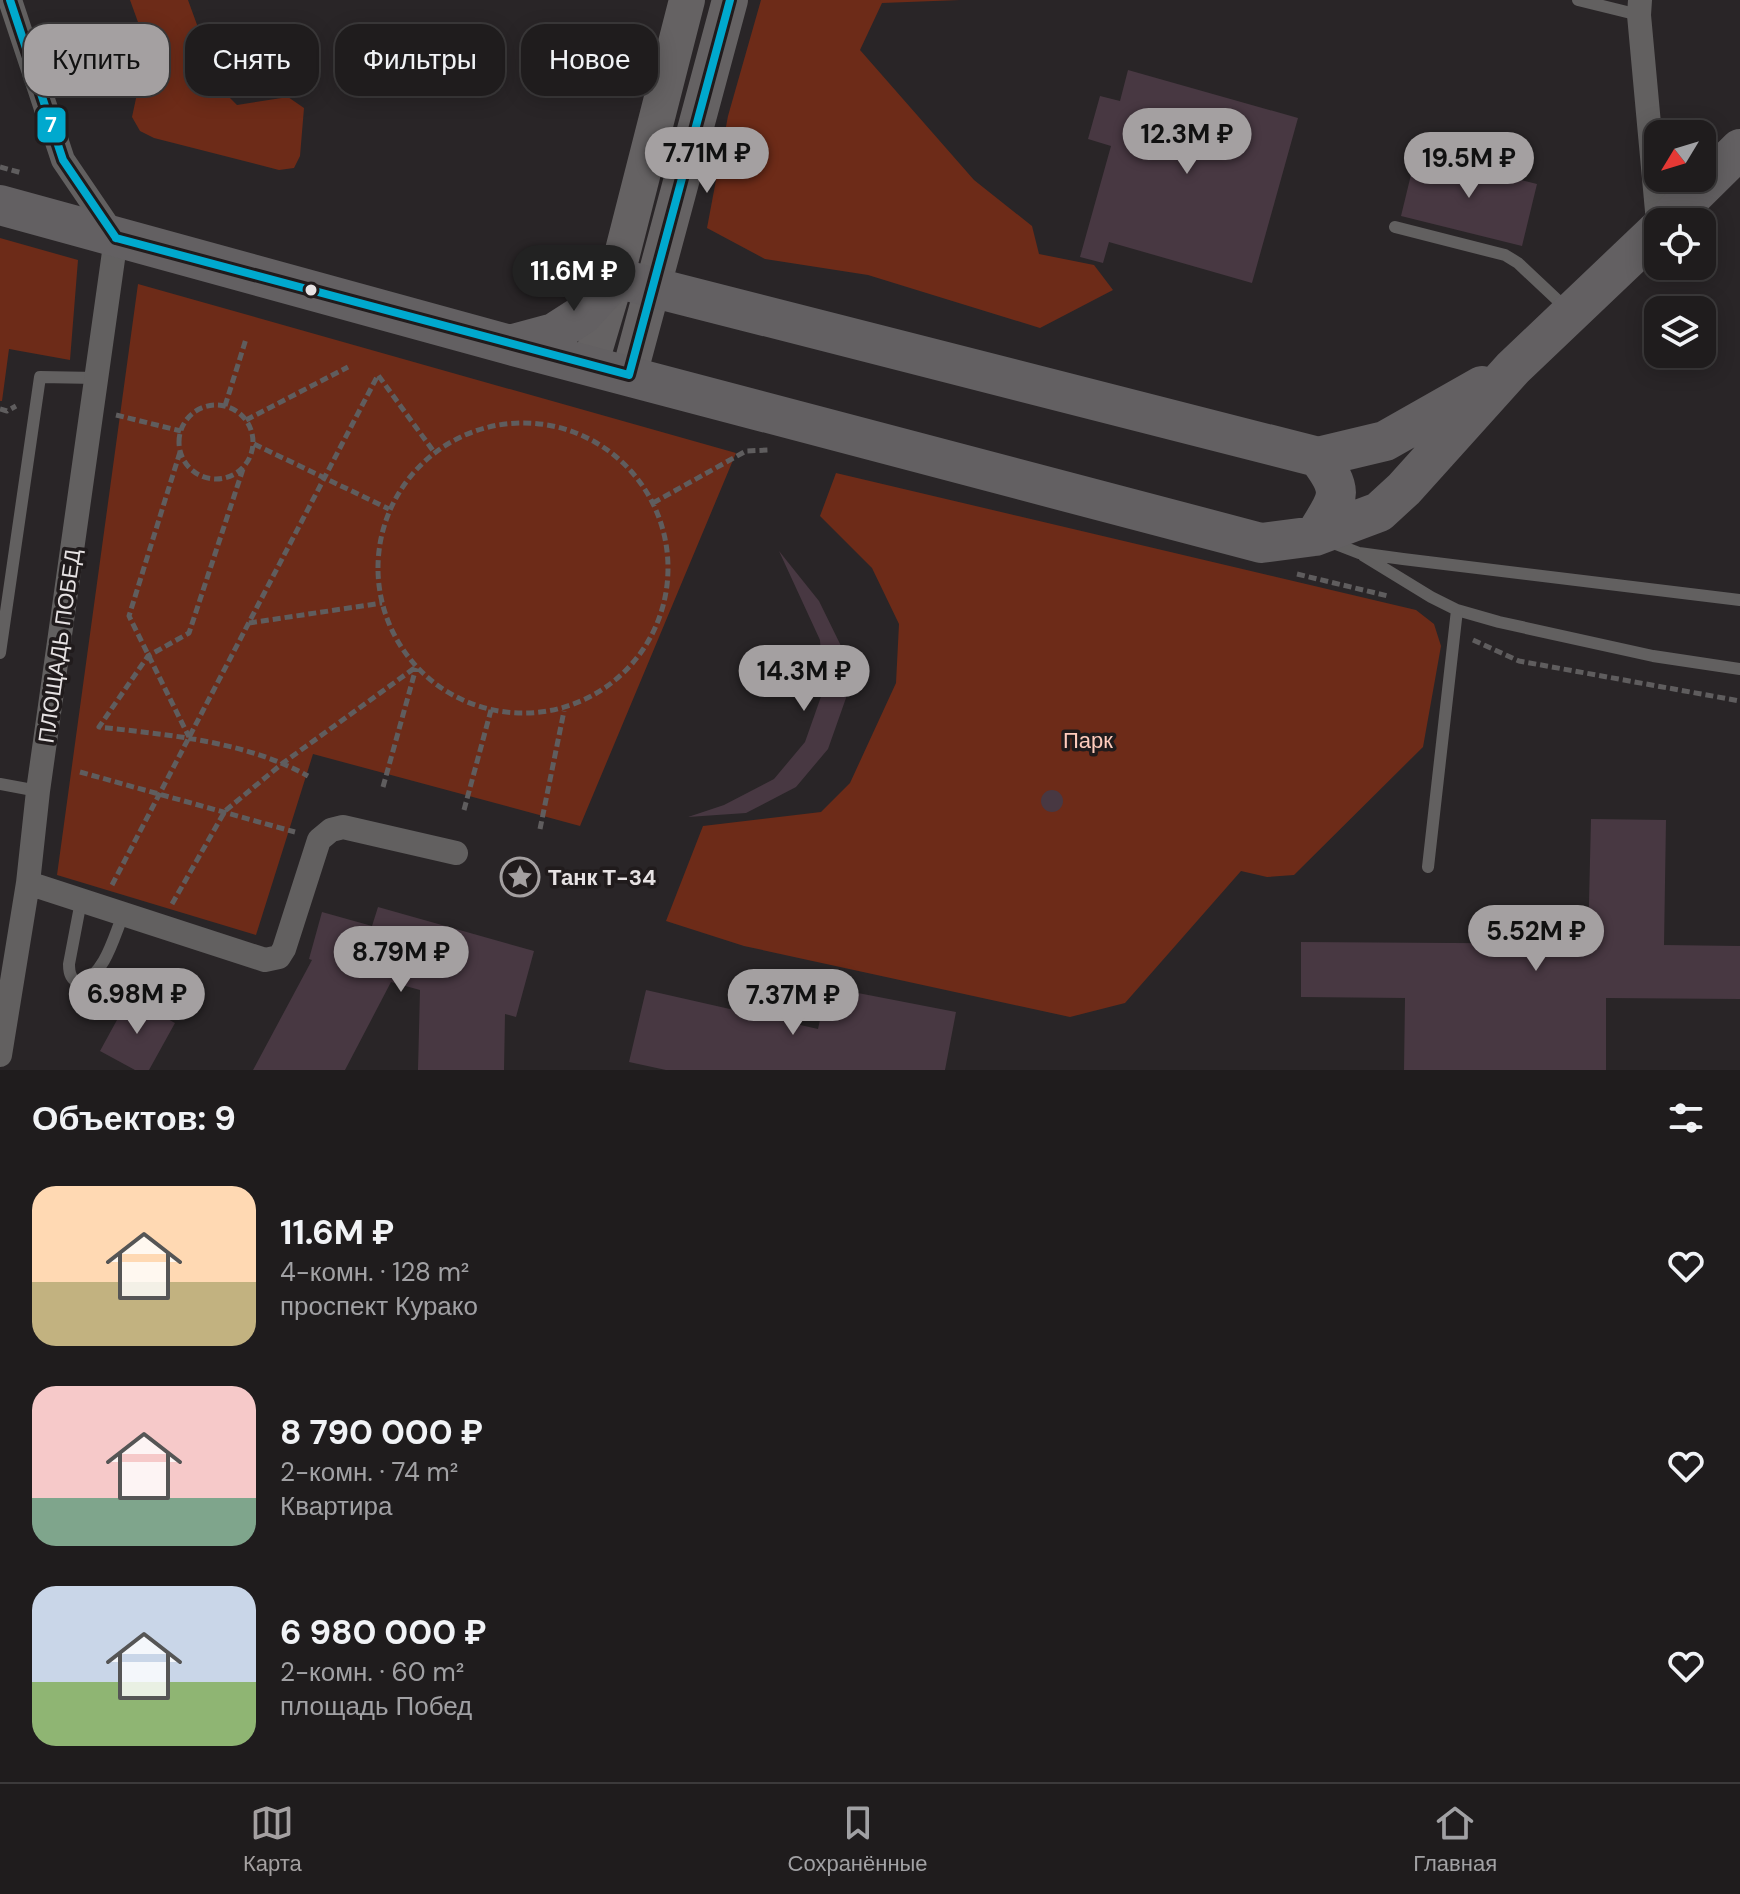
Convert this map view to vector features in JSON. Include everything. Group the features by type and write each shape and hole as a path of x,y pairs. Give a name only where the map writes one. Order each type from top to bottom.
{"main road":[{"path":"629,375 634,284 687,0"},
{"path":"590,365 634,284 662,246 730,0"},
{"path":"1680,208 1740,149"},
{"path":"0,205 510,345 1261,543 1315,536 1379,512 1404,489 1513,368 1644,244"},
{"path":"510,345 554,333 634,284 1318,457 1385,441 1513,368"},
{"path":"1315,536 1334,503 1337,488 1334,478 1318,457"}],"street":[{"path":"10,0 63,160 116,238"},
{"path":"1639,8 1657,208"},
{"name":"ПЛОЩАДЬ ПОБЕД","path":"0,1055 28,883 38,791 116,238"},
{"path":"28,883 265,960 279,957 284,949 319,840 331,830 343,827 456,853"}],"lane":[{"path":"1578,0 1639,8"},
{"path":"1395,227 1505,255 1518,263 1572,314"},
{"path":"0,653 40,377 97,378"},
{"path":"1315,536 1359,553 1457,610 1653,656 1740,669"},
{"path":"1359,553 1740,600"},
{"path":"1428,867 1457,610"},
{"path":"0,784 38,791"},
{"path":"102,908 100,968 92,978 81,984 69,974 69,964 102,908"}],"path":[{"path":"225,406 246,339"},
{"path":"246,420 348,367"},
{"path":"102,908 378,375 434,452"},
{"path":"190,738 148,656 129,616 180,452 181,431 189,417 209,406 225,406 233,408 246,420 254,444 189,633 148,656 99,727 190,738 283,763 308,776"},
{"path":"513,422 555,426 595,441 629,468 653,503 667,545 667,590 654,632 628,669 593,696 564,711 521,713 491,710 463,701 438,686 416,667 397,641 382,603 378,579 379,545 389,509 415,469 434,452 471,431 513,422"},
{"path":"254,444 389,509"},
{"path":"180,452 191,470 210,479 232,476 243,469"},
{"path":"249,623 382,603"},
{"path":"159,927 225,811 283,763 416,667"},
{"path":"383,787 416,667"},
{"path":"464,810 491,710"},
{"path":"540,829 564,711"},
{"path":"80,772 319,840"}],"green space":[{"path":"130,0 188,0 197,24 185,24 185,96 228,96 237,105 288,97 304,108 300,156 294,168 279,170 154,138 140,131 132,117 136,96 169,96 169,24 139,24"},
{"path":"761,0 960,0 882,3 860,50 974,180 1032,226 1039,254 1094,265 1113,290 1040,328 868,275 765,259 707,228 728,116"},
{"path":"0,238 78,260 70,360 9,349 2,401 0,401"},
{"path":"138,284 736,453 580,826 313,754 256,935 57,875"},
{"name":"Парк","path":"836,473 1416,610 1434,624 1441,646 1423,747 1294,875 1267,877 1241,871 1125,1003 1070,1017 744,946 666,921 703,826 821,812 850,783 896,683 899,624 872,568 820,516"}],"building":[{"path":"1128,70 1298,118 1252,283 1109,242 1103,263 1080,257 1111,146 1088,139 1100,96 1120,101"},
{"path":"1416,154 1537,184 1522,246 1401,216"},
{"path":"779,551 819,601 842,648 846,698 828,749 796,787 746,813 688,817 724,805 774,779 805,742 823,691 820,640"},
{"path":"1052,790 1060,793 1063,801 1060,809 1052,812 1044,809 1041,801 1044,793"},
{"path":"1591,819 1666,820 1664,945 1740,946 1740,999 1606,998 1606,1070 1404,1070 1405,998 1301,997 1301,942 1588,944"},
{"path":"378,907 534,951 516,1017 505,1014 504,1070 418,1070 420,990 391,982 345,1070 253,1070 312,960 309,959 322,912 372,926"},
{"path":"827,987 956,1012 945,1070 666,1070 629,1062 646,990 818,1029"},
{"path":"129,998 175,1023 149,1070 135,1070 100,1051"}],"transit line":[{"name":"7","path":"10,0 63,160 116,238"},
{"name":"7","path":"116,238 629,375 730,0"}],"place":[{"name":"Танк Т-34","path":"520,877"}]}
